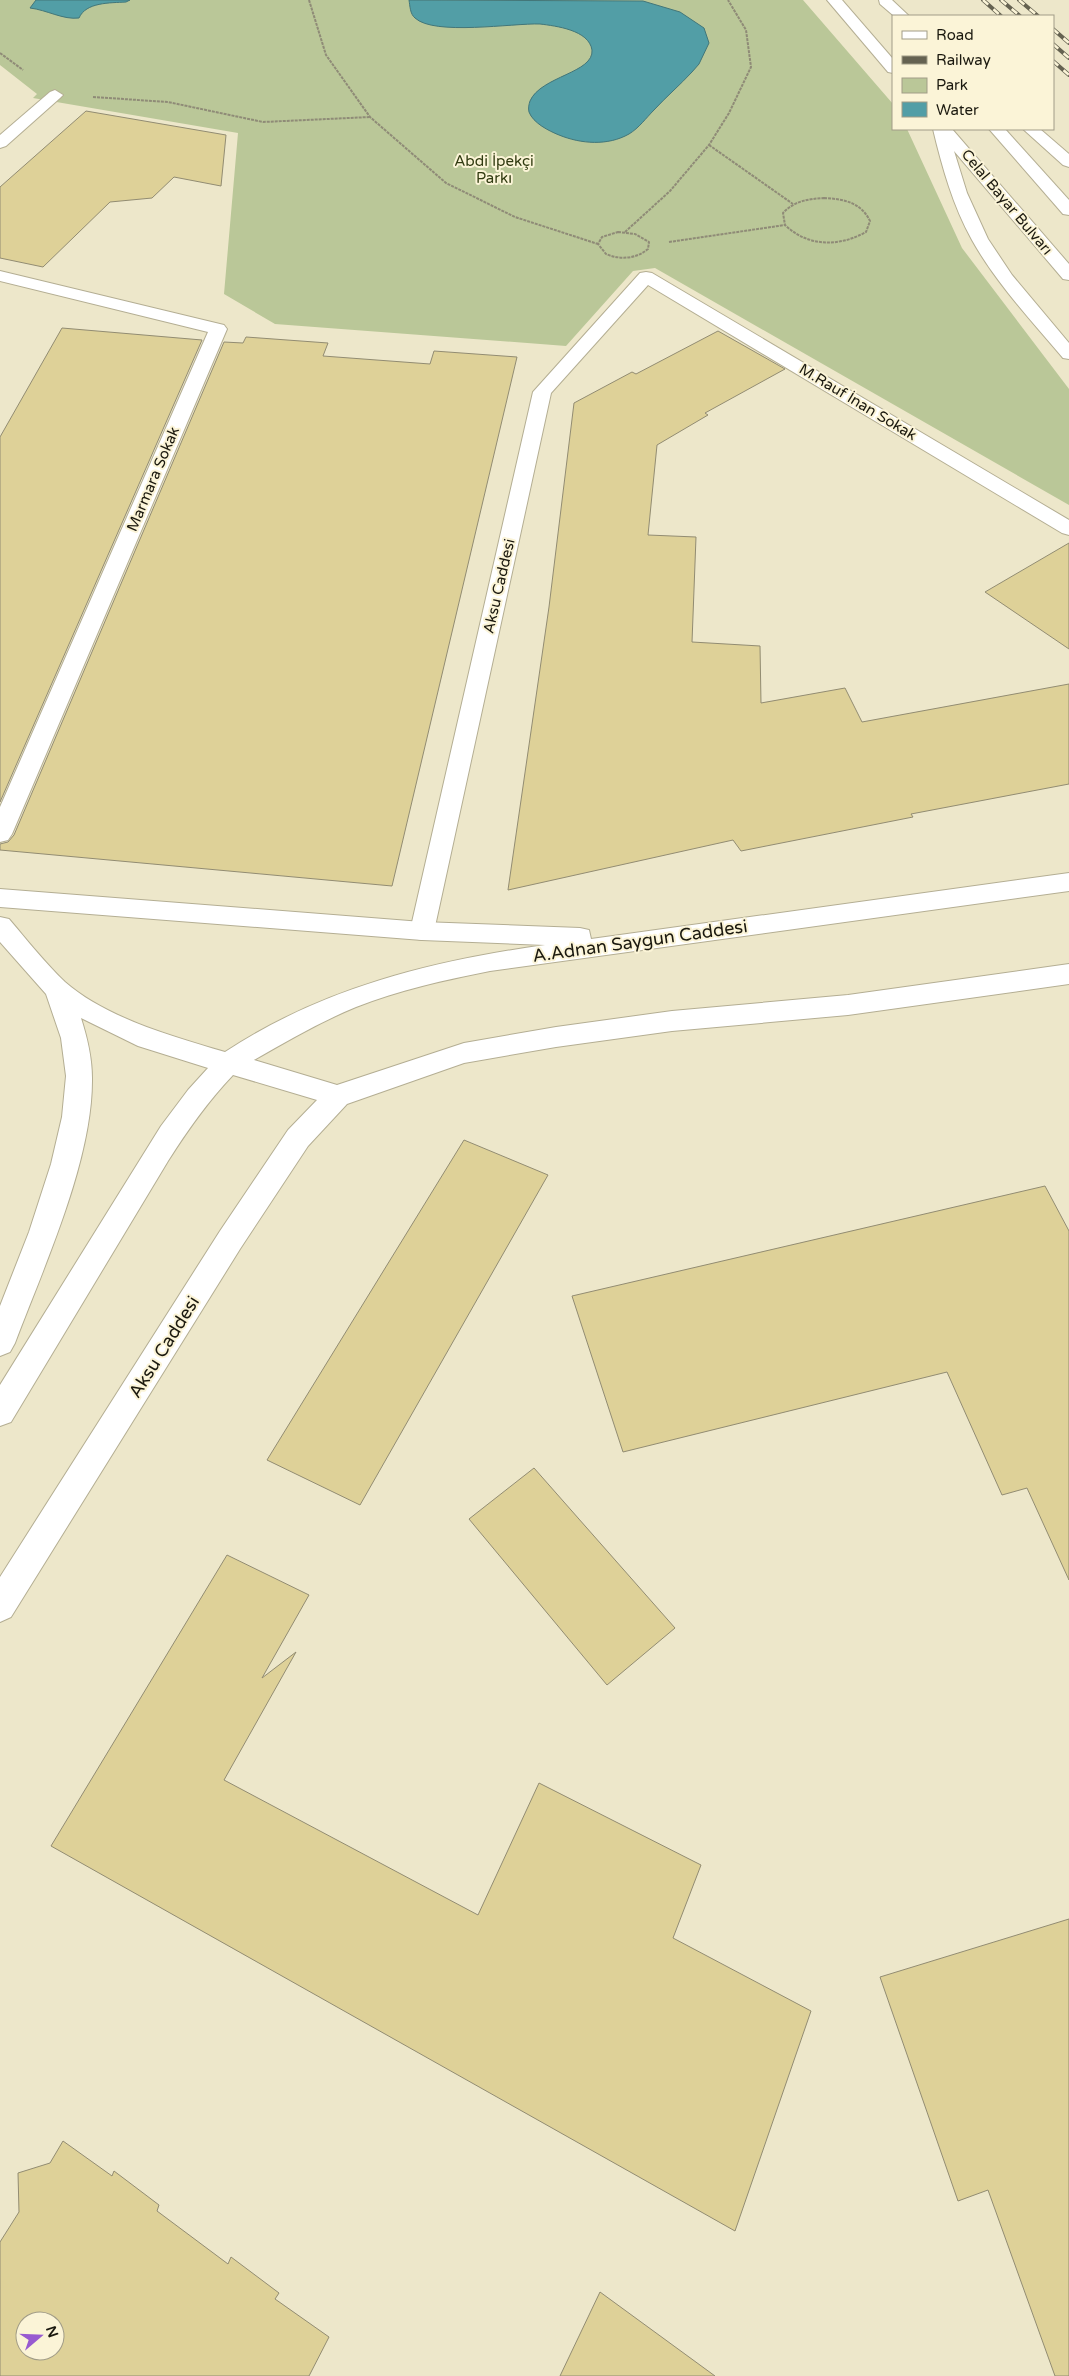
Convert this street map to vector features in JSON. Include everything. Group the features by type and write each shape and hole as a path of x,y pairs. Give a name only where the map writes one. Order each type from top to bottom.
{"main road":[{"path":"834,0 892,68"},
{"path":"884,1 897,15"},
{"path":"884,1 901,15"},
{"path":"0,142 55,95"},
{"path":"942,130 950,168 965,208 988,253 1069,354"},
{"name":"Celal Bayar Bulvarı","path":"943,130 1068,274"},
{"path":"998,130 1069,210"},
{"path":"1032,130 1069,162"},
{"name":"Marmara Sokak","path":"0,276 218,329 0,834"},
{"name":"M.Rauf İnan Sokak","path":"646,277 1069,529"},
{"name":"Aksu Caddesi","path":"422,931 542,392 646,277"},
{"name":"A.Adnan Saygun Caddesi","path":"230,1063 296,1022 344,1000 440,971 490,962 1069,882"},
{"path":"0,898 422,931 654,939"},
{"path":"0,926 57,990 88,1010 147,1039 338,1096 397,1074 464,1053 556,1037 672,1021 848,1005 1069,974"},
{"path":"0,1343 52,1210 76,1117 79,1089 78,1063 68,1014 57,990"},
{"path":"0,1412 155,1159 201,1093 230,1063"},
{"name":"Aksu Caddesi","path":"0,1606 230,1240 298,1138 338,1096"}],"path":[{"path":"309,0 326,55 370,117 446,183 515,217 598,244"},
{"path":"625,232 670,191 709,145 729,113 751,67 746,30 728,0"},
{"path":"55,95 168,102 263,122 370,117"},
{"path":"709,145 793,204"},
{"path":"818,198 846,201 855,205 868,215 870,227 860,237 830,243 818,242 797,235 785,225 783,213 793,204 818,198"},
{"path":"669,242 785,225"}],"green space":[{"name":"Abdi İpekçi Parkı","path":"0,0 803,0 892,103 892,130 907,130 962,248 1069,389 1069,505 655,268 633,271 566,346 275,324 224,294 238,133 33,98 37,94 0,65"}],"water":[{"path":"36,0 130,0 99,4 87,9 79,18 73,18 30,8"},
{"path":"409,0 643,1 680,12 704,28 709,43 699,64 633,132 621,138 603,142 585,142 567,138 546,129 534,120 529,109 530,101 536,93 555,80 576,70 590,58 592,50 590,43 585,38 571,30 540,24 456,28 425,23 413,16"}],"building":[{"path":"86,111 226,135 221,186 174,177 152,198 110,202 43,267 0,258 0,187"},
{"path":"62,328 202,340 0,802 0,437"},
{"path":"718,331 785,369 705,413 708,415 657,445 648,535 696,537 692,642 760,646 761,703 845,688 862,722 1069,684 1069,784 911,814 913,817 741,851 733,840 508,890 549,607 574,403 632,372 636,374"},
{"path":"246,337 328,343 323,356 430,364 434,351 517,357 392,886 0,850 0,844 8,842 14,835 224,342 243,343"},
{"path":"1069,543 1069,649 985,592"},
{"path":"464,1140 548,1175 360,1505 267,1460"},
{"path":"1045,1186 1069,1231 1069,1580 1027,1488 1002,1495 947,1372 623,1452 572,1296"},
{"path":"534,1468 675,1628 607,1685 469,1519"},
{"path":"227,1555 309,1595 262,1678 296,1652 224,1780 478,1915 539,1783 701,1865 673,1938 811,2011 735,2231 51,1846"},
{"path":"1069,1919 1069,2376 1055,2376 988,2190 958,2201 880,1977"},
{"path":"63,2141 112,2176 114,2171 159,2205 157,2211 228,2264 231,2257 279,2293 275,2299 329,2337 309,2376 0,2376 0,2242 19,2212 18,2173 50,2163"},
{"path":"600,2292 715,2376 560,2376"}],"railway":[{"path":"983,0 1000,15"},
{"path":"1001,0 1019,15"},
{"path":"1019,0 1037,15"},
{"path":"1054,30 1069,43"},
{"path":"1054,45 1069,58"},
{"path":"1054,62 1069,75"}]}
